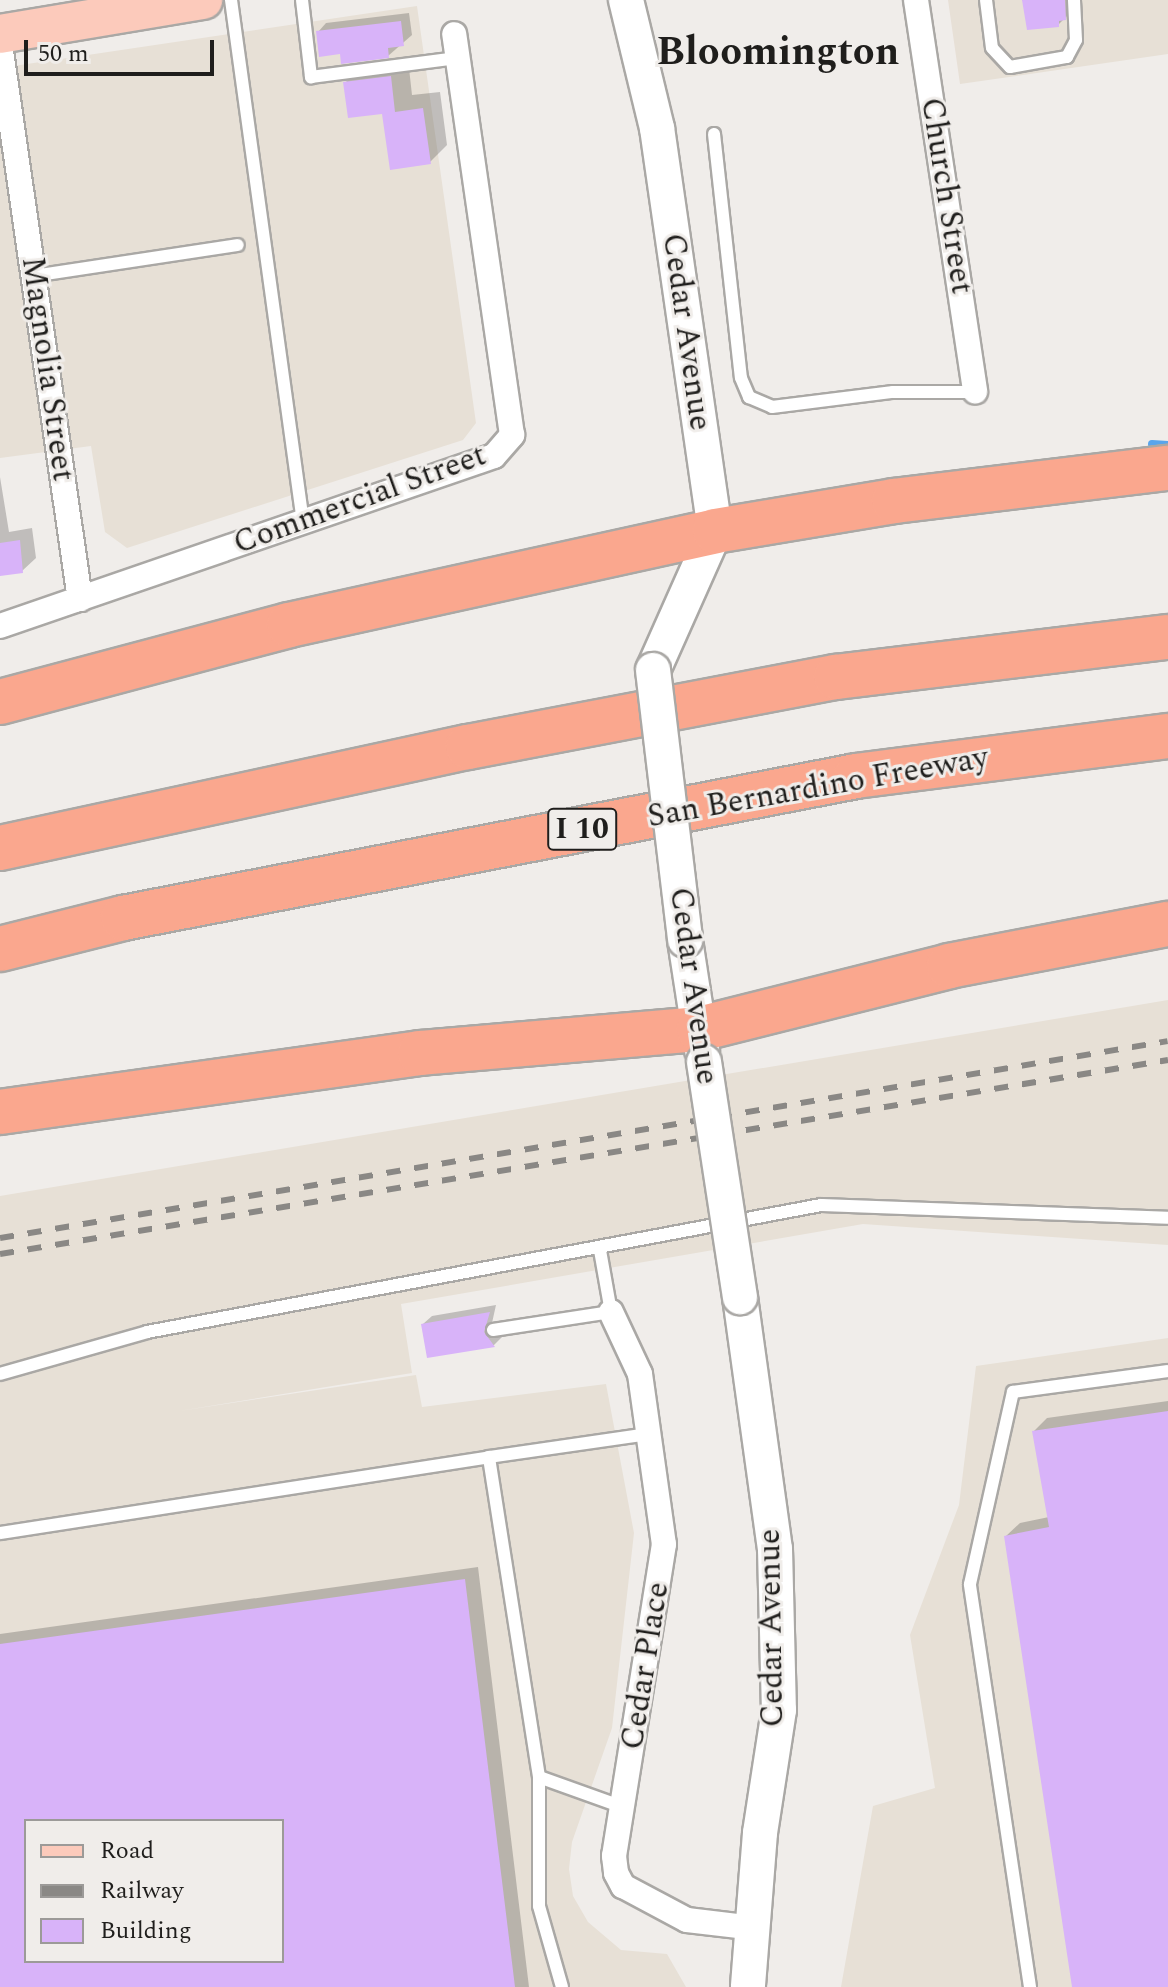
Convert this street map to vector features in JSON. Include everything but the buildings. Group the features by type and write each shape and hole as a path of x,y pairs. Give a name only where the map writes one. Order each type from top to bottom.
{"highway":[{"path":"0,702 289,625 715,531 894,501 1168,468"},
{"path":"0,848 438,753 836,677 1168,637"},
{"name":"San Bernardino Freeway","path":"0,949 123,918 856,776 1168,736"},
{"path":"0,1112 420,1053 702,1046 949,966 1168,924"}],"main road":[{"path":"0,34 203,0"},
{"name":"Cedar Avenue","path":"626,0 657,128 715,531 653,670 685,940 775,1549 779,1695 748,1987"}],"street":[{"name":"Church Street","path":"916,0 975,392"},
{"name":"Magnolia Street","path":"0,44 4,104 33,276 80,599"},
{"name":"Commercial Street","path":"0,626 494,456 512,435 456,46"},
{"name":"Cedar Place","path":"611,1312 640,1374 664,1544 614,1856 623,1886 687,1920 754,1928"}],"lane":[{"path":"231,0 303,522"},
{"path":"302,0 311,77 456,46"},
{"path":"986,0 992,48 1010,67 1067,57 1076,40 1074,0"},
{"path":"714,134 741,378 749,397 772,407 893,392 975,392"},
{"path":"33,276 238,245"},
{"path":"0,1374 147,1332 600,1250 821,1205 1168,1218"},
{"path":"493,1330 611,1312 600,1250"},
{"path":"1030,1987 970,1584 1013,1392 1168,1371"},
{"path":"0,1533 649,1434"},
{"path":"489,1457 539,1777 539,1906 562,1987"},
{"path":"539,1777 623,1807"}],"shaded area":[{"path":"948,0 1168,0 1168,54 960,84"},
{"path":"417,6 476,423 463,440 127,548 105,532 91,446 0,458 0,68"},
{"path":"1168,1000 1168,1245 863,1224 401,1304 412,1373 179,1411 416,1375 422,1407 606,1384 634,1533 612,1728 572,1842 569,1869 573,1896 588,1922 621,1950 667,1954 686,1987 0,1987 0,1196"},
{"path":"1168,1338 1168,1987 841,1987 873,1806 935,1788 910,1635 959,1505 976,1366"}],"waterway":[{"path":"1152,444 1168,445"}],"railway":[{"path":"0,1238 1168,1041"},
{"path":"0,1254 1168,1060"}],"district":[{"name":"Bloomington","path":"778,53"}]}
